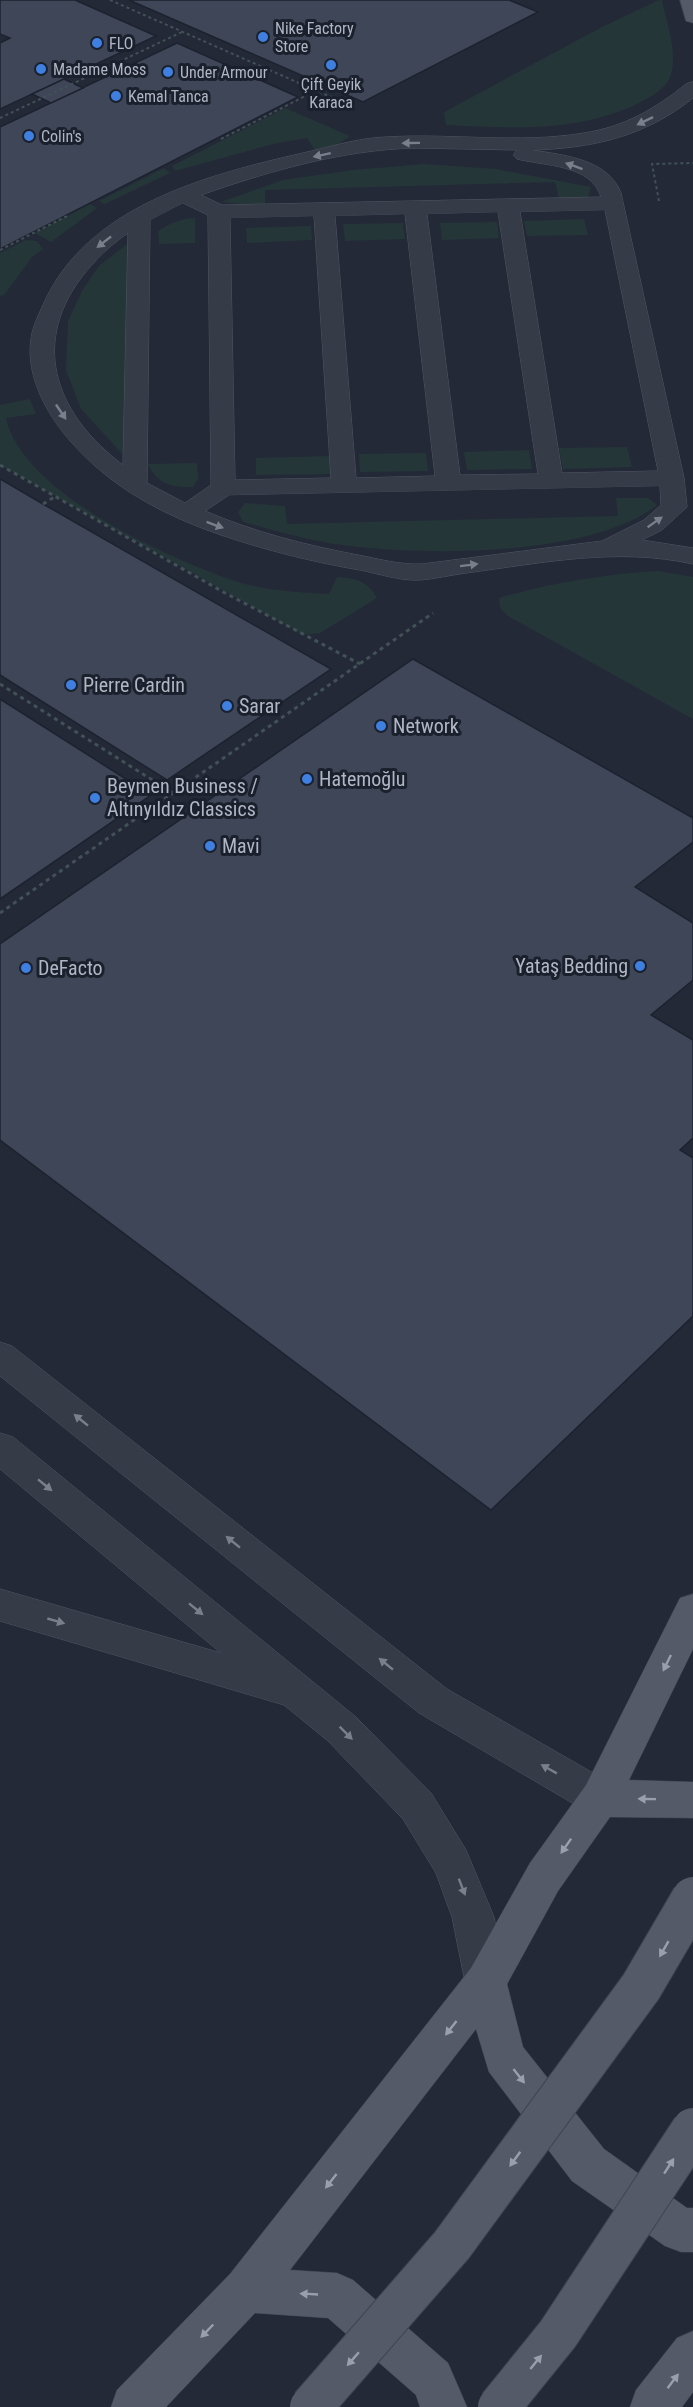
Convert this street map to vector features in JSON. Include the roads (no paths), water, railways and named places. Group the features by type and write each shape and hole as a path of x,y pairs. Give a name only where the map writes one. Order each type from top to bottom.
{"main road":[{"path":"690,0 693,17"},
{"path":"134,2407 246,2290 486,1982 544,1877 600,1798 693,1610"},
{"path":"600,1798 693,1800"},
{"path":"311,2407 452,2245 641,1987 693,1898"},
{"path":"486,1982 504,2057 588,2165 681,2230 693,2230"},
{"path":"499,2407 558,2334 693,2129"},
{"path":"246,2290 337,2296 432,2379 444,2407"},
{"path":"653,2407 693,2354"}],"lane":[{"path":"693,88 670,107 643,123 605,136 532,144 379,143 234,177 183,195 139,216 101,243 75,269 53,302 42,334 43,370 56,405 83,443 135,488 185,514 239,533 315,554 411,572 607,547 669,549 693,556"},
{"path":"453,142 566,162 596,174 608,186 614,203 672,478 674,507 653,525 607,547"},
{"path":"183,195 219,212 614,203"},
{"path":"508,206 551,481"},
{"path":"415,207 448,482"},
{"path":"324,209 344,486"},
{"path":"219,212 223,488"},
{"path":"135,488 139,216"},
{"path":"185,514 223,488 672,478"},
{"path":"0,1356 433,1701 600,1798"},
{"path":"0,1448 342,1729 417,1806 452,1863 473,1917 486,1982"},
{"path":"0,1605 298,1692"}],"place":[{"name":"Nike Factory Store","path":"263,37"},
{"name":"FLO","path":"97,43"},
{"name":"Çift Geyik Karaca","path":"331,65"},
{"name":"Madame Moss","path":"41,69"},
{"name":"Under Armour","path":"168,72"},
{"name":"Kemal Tanca","path":"116,96"},
{"name":"Colin's","path":"29,136"},
{"name":"Pierre Cardin","path":"71,685"},
{"name":"Sarar","path":"227,706"},
{"name":"Network","path":"381,726"},
{"name":"Hatemoğlu","path":"307,779"},
{"name":"Beymen Business / Altınyıldız Classics","path":"95,798"},
{"name":"Mavi","path":"210,846"},
{"name":"Yataş Bedding","path":"640,966"},
{"name":"DeFacto","path":"26,968"}]}
